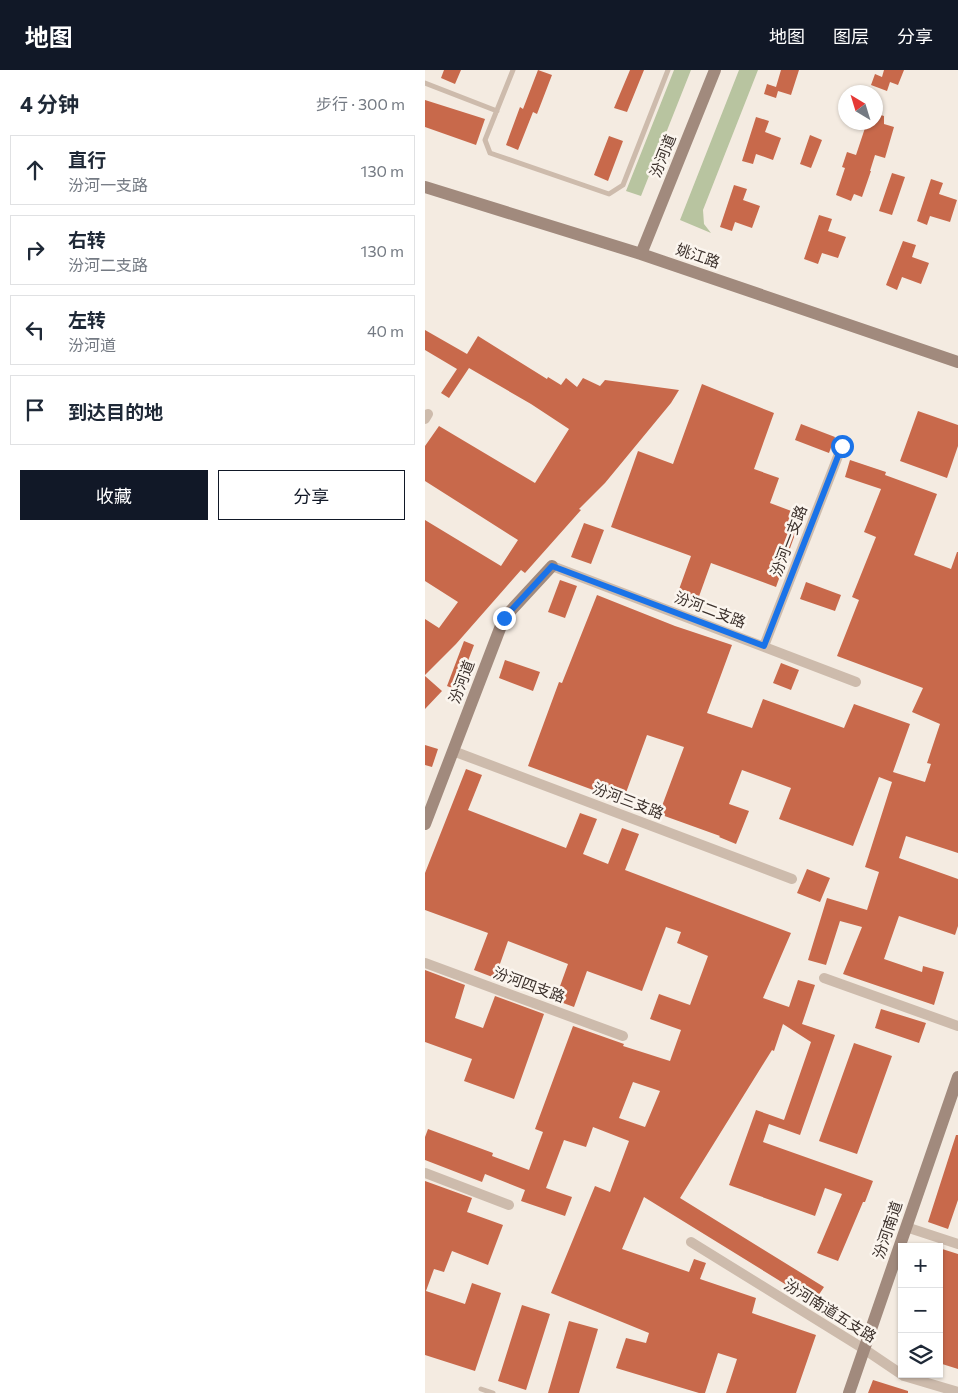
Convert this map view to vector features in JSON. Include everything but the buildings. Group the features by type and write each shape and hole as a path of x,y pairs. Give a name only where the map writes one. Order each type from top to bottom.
{"street":[{"name":"汾河道","path":"641,254 715,70"},
{"name":"姚江路","path":"425,186 641,254 958,362"},
{"name":"汾河一支路","path":"764,646 842,446"},
{"name":"汾河道","path":"425,824 504,618 552,566"},
{"name":"汾河二支路","path":"552,566 856,682"},
{"name":"汾河三支路","path":"453,751 792,880"},
{"name":"汾河四支路","path":"425,963 623,1036"},
{"path":"824,978 958,1026"},
{"name":"汾河南道","path":"849,1393 958,1077"},
{"path":"425,1174 509,1205"},
{"path":"906,1227 958,1244"},
{"name":"汾河南道五支路","path":"691,1242 864,1349 904,1376 958,1392"}],"lane":[{"path":"513,70 485,140 490,153 609,194 623,185 668,70"},
{"path":"425,83 497,111"},
{"path":"481,1389 493,1393"}],"green space":[{"path":"674,70 691,70 641,196 626,191"},
{"path":"739,70 758,70 703,210 704,224 711,233 680,220"}],"route":[{"path":"504,618 552,566 764,646 842,446"}]}
